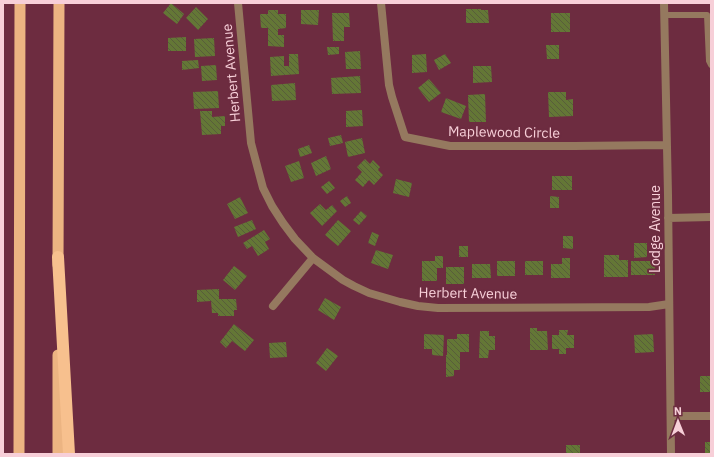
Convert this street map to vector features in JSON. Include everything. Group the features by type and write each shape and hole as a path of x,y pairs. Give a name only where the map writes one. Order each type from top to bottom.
{"highway":[{"path":"19,454 20,3"},
{"path":"58,454 59,3"},
{"path":"58,257 69,454"}],"street":[{"name":"Herbert Avenue","path":"238,3 251,143 264,188 279,218 295,239 313,258 343,280 384,298 418,306 438,308 649,307 669,304"},
{"name":"Maplewood Circle","path":"381,3 389,85 405,137 450,146 667,145"},
{"name":"Lodge Avenue","path":"664,3 671,454"},
{"path":"668,218 711,217"},
{"path":"273,306 313,258"},
{"path":"671,416 711,416"}],"lane":[{"path":"664,16 709,13 709,61 711,65"}],"building":[{"path":"171,3 184,14 177,24 163,13"},
{"path":"196,7 208,19 198,30 186,18"},
{"path":"466,9 488,10 489,23 466,23"},
{"path":"268,10 278,10 278,14 286,14 286,28 278,29 278,35 284,35 284,47 268,46 268,28 261,28 260,14 268,14"},
{"path":"301,10 319,10 318,25 301,24"},
{"path":"332,13 349,13 350,27 344,27 344,41 333,41"},
{"path":"551,13 570,13 570,32 551,32"},
{"path":"186,37 186,51 168,51 168,38"},
{"path":"214,38 215,56 195,57 194,39"},
{"path":"546,45 559,45 559,59 547,59"},
{"path":"327,47 339,47 339,54 328,55"},
{"path":"360,51 361,69 346,69 345,52"},
{"path":"289,54 298,54 299,74 271,76 270,57 284,56 284,66 289,66"},
{"path":"426,54 427,72 412,73 412,55"},
{"path":"445,54 451,63 439,70 434,60"},
{"path":"198,60 199,68 182,70 182,61"},
{"path":"216,65 217,80 202,81 201,66"},
{"path":"473,66 491,66 492,82 473,83"},
{"path":"360,76 361,93 332,94 331,78"},
{"path":"429,79 441,93 429,102 418,88"},
{"path":"295,83 296,100 272,101 271,85"},
{"path":"218,91 219,108 194,109 193,92"},
{"path":"548,92 566,92 566,100 573,99 573,116 549,117"},
{"path":"485,94 486,122 469,122 468,95"},
{"path":"446,98 466,106 461,119 441,112"},
{"path":"362,110 363,126 346,127 346,111"},
{"path":"200,111 212,111 212,117 225,116 225,126 221,126 221,134 202,135"},
{"path":"341,135 343,143 330,146 328,138"},
{"path":"362,138 365,153 348,157 345,142"},
{"path":"309,145 312,153 300,157 298,149"},
{"path":"326,156 331,169 316,176 311,163"},
{"path":"365,159 370,164 373,160 380,167 378,170 383,175 374,185 369,180 363,187 355,180 362,172 357,167"},
{"path":"299,161 304,178 291,182 285,166"},
{"path":"552,176 572,176 572,190 552,190"},
{"path":"396,179 412,183 409,197 393,193"},
{"path":"329,181 335,188 327,194 321,187"},
{"path":"347,196 351,203 345,207 340,201"},
{"path":"550,196 559,197 559,208 550,208"},
{"path":"240,197 248,213 235,219 227,204"},
{"path":"320,204 326,210 332,205 337,211 322,226 310,213"},
{"path":"361,211 367,216 359,225 353,220"},
{"path":"252,220 256,229 238,237 234,227"},
{"path":"338,220 351,231 338,246 325,235"},
{"path":"264,230 270,239 265,242 269,249 258,256 252,246 247,249 243,243"},
{"path":"372,232 379,235 375,246 368,243"},
{"path":"563,236 573,236 573,249 563,248"},
{"path":"634,243 647,243 647,257 634,258"},
{"path":"459,246 468,246 468,257 459,257"},
{"path":"376,250 393,255 388,269 371,263"},
{"path":"604,255 619,255 619,260 628,260 628,277 604,277"},
{"path":"435,256 443,256 443,268 437,268 437,281 422,281 422,261 435,261"},
{"path":"562,258 570,258 570,278 551,278 551,264 562,264"},
{"path":"497,261 515,261 515,276 497,276"},
{"path":"525,261 543,261 543,275 525,275"},
{"path":"631,261 655,261 655,275 631,275"},
{"path":"472,264 490,264 491,278 472,278"},
{"path":"234,266 247,276 235,290 223,280"},
{"path":"446,267 464,267 464,284 446,284"},
{"path":"219,289 219,299 236,299 237,310 234,310 234,316 218,316 218,313 212,313 211,301 197,302 197,290"},
{"path":"325,298 341,307 334,320 318,310"},
{"path":"234,324 254,340 245,351 232,341 226,348 220,342"},
{"path":"530,328 537,328 537,331 547,331 548,350 530,350"},
{"path":"559,330 568,330 567,335 574,335 574,348 566,348 566,354 559,354 559,349 552,349 552,335 559,335"},
{"path":"480,331 489,331 489,336 495,336 495,350 489,350 488,358 479,358"},
{"path":"424,334 444,335 443,356 432,355 432,349 424,349"},
{"path":"457,334 469,334 469,352 460,352 460,370 454,370 454,376 446,377 447,339 457,339"},
{"path":"653,334 654,352 635,353 634,335"},
{"path":"286,342 287,357 270,358 269,343"},
{"path":"327,348 338,356 326,371 316,363"},
{"path":"700,376 711,376 711,392 700,392"},
{"path":"705,442 711,442 711,454 705,454"},
{"path":"566,445 580,445 580,454 566,454"}]}
